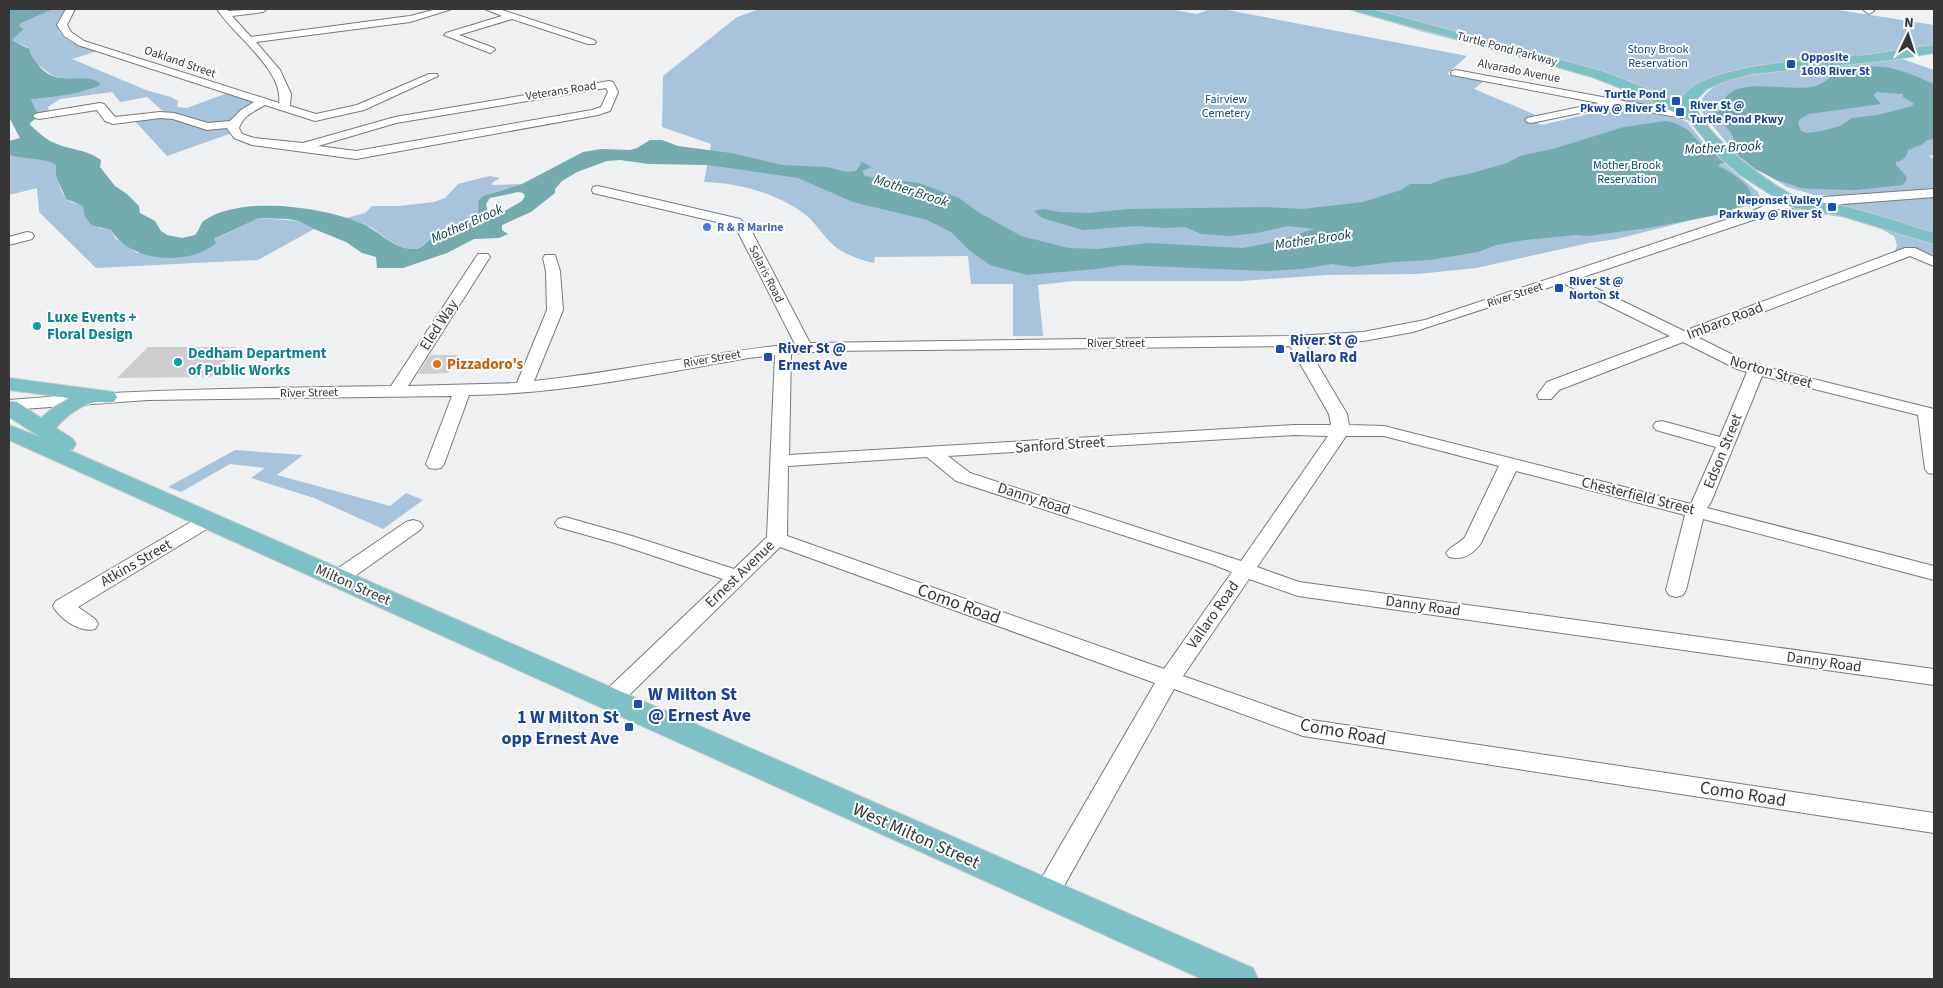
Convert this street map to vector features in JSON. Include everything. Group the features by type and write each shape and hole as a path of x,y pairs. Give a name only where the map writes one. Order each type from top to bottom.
{"main road":[{"name":"Turtle Pond Parkway","path":"1359,9 1570,66 1691,111"},
{"path":"1934,49 1890,56 1772,66 1724,77 1697,89 1690,96 1691,111 1720,149 1738,165 1796,202 1840,210 1934,238"},
{"path":"9,384 97,397"},
{"path":"44,430 59,413 97,397"},
{"name":"Milton Street","path":"9,406 114,478"},
{"name":"Milton Street","path":"9,432 601,696"},
{"name":"West Milton Street","path":"601,696 1240,979"}],"street":[{"name":"Oakland Street","path":"70,9 62,25 67,34 75,40 315,118"},
{"path":"224,11 263,9"},
{"path":"250,40 410,19 447,9"},
{"path":"490,9 591,42"},
{"path":"224,11 270,64 282,82 286,94 284,108"},
{"path":"490,50 449,36 512,16"},
{"name":"Alvarado Avenue","path":"1456,73 1616,103 1691,111"},
{"path":"315,118 360,108 434,76"},
{"name":"Veterans Road","path":"234,124 235,132 243,138 338,154 356,155 602,112 609,106 613,92 609,84 423,115 362,128 304,147"},
{"path":"1531,120 1616,103 1625,100 1636,89"},
{"path":"39,116 100,106 108,119 112,121 160,115 174,116 207,127 234,124 242,114 263,102"},
{"name":"Solaris Road","path":"598,190 728,220 740,226 744,230 804,347"},
{"name":"River Street","path":"9,406 97,397 462,392 523,388 594,380 730,355 804,347 889,344 1346,339 1402,331 1760,213 1775,206 1796,202 1934,193"},
{"path":"9,241 27,236"},
{"name":"Imbaro Road","path":"1545,395 1553,386 1910,251 1934,262"},
{"name":"Eled Way","path":"396,392 483,257"},
{"path":"523,388 555,310 553,272 550,258"},
{"name":"Norton Street","path":"1564,278 1731,361 1756,370 1930,413"},
{"path":"1295,341 1338,414 1341,420 1340,430"},
{"name":"Ernest Avenue","path":"601,696 778,539 784,349"},
{"name":"Edson Street","path":"1676,590 1696,510 1702,502 1756,370"},
{"path":"435,464 462,392"},
{"path":"1930,413 1934,469"},
{"path":"1662,426 1726,444"},
{"name":"Sanford Street","path":"780,462 934,454 1294,430 1340,430"},
{"name":"Chesterfield Street","path":"1340,430 1384,431 1696,510 1934,573"},
{"name":"Vallaro Road","path":"1046,894 1168,680 1333,443 1340,430"},
{"name":"Danny Road","path":"934,454 963,477 1216,558 1269,580 1298,589 1934,678"},
{"path":"1456,553 1467,548 1474,539 1510,463"},
{"name":"Atkins Street","path":"87,624 63,606 208,520"},
{"path":"565,523 625,540 737,577"},
{"path":"338,578 412,526"},
{"name":"Como Road","path":"778,539 1168,680 1304,727 1934,823"}],"green space":[{"path":"54,9 65,9 57,22 58,29 66,39 98,51 72,59 146,90 171,97 178,101 177,107 187,108 230,92 263,102 247,110 235,132 167,156 133,119 167,115 147,97 120,102 112,92 60,99 48,107 50,115 39,116 31,99 68,94 101,84 89,79 65,80 53,76 37,64 27,47 12,40 24,29 19,26 21,23"},
{"path":"760,9 1169,9 1197,14 1210,9 1222,9 1467,56 1447,74 1484,81 1474,89 1536,115 1526,118 1542,125 1609,109 1623,108 1681,119 1687,122 1712,153 1758,192 1761,200 1759,203 1617,239 1589,243 1476,268 1418,274 1326,275 1242,281 1074,281 1038,285 1043,336 1013,336 1013,284 971,284 968,256 875,257 874,263 868,262 839,249 829,241 806,215 783,201 744,187 704,182 711,144 662,127 663,76 737,17"},
{"name":"Stony Brook Reservation","path":"1346,9 1832,9 1934,25 1934,45 1880,55 1770,64 1714,76 1696,85 1687,96 1685,111 1619,100 1626,96 1624,90 1577,71 1424,32"},
{"path":"1902,59 1934,70 1934,155 1929,156 1934,159 1934,189 1838,196 1814,195 1787,187 1739,158 1701,111 1703,98 1713,88 1730,80 1795,68"},
{"path":"9,155 51,162 56,165 64,196 72,203 83,206 84,215 100,228 111,230 115,238 137,253 213,240 259,218 299,221 314,229 258,260 96,268 39,212 37,188 9,195"},
{"path":"489,176 500,178 492,183 493,185 522,184 492,193 478,201 478,210 471,222 465,226 435,235 417,249 402,247 391,242 369,226 346,218 365,213 372,206 399,206 434,202 445,198 458,184"},
{"path":"1934,196 1934,258 1915,258 1895,251 1897,245 1894,236 1868,224 1812,213 1783,212 1797,207"},
{"path":"235,450 303,455 277,475 390,506 406,493 423,500 383,529 314,498 251,478 265,468 230,464 181,492 168,487"}],"water":[{"name":"Mother Brook","path":"9,9 54,9 21,23 19,26 24,29 12,40 29,49 36,62 44,71 52,76 86,78 101,84 78,92 31,99 39,116 30,125 52,142 96,156 101,160 100,167 115,186 127,194 139,206 140,213 155,221 161,231 167,235 182,238 195,235 203,221 221,212 239,208 283,206 305,208 345,217 367,226 398,246 416,249 422,247 441,232 470,223 478,211 478,201 483,196 522,184 583,152 601,149 630,150 650,140 662,140 678,146 731,153 782,165 827,167 846,172 856,171 861,164 860,161 872,167 862,171 865,176 888,180 896,178 902,181 919,183 959,198 978,212 1021,236 1069,248 1098,249 1149,243 1243,248 1273,242 1314,229 1288,226 1257,233 1230,236 1201,234 1185,227 1136,226 1083,230 1042,218 1034,211 1043,209 1088,213 1129,209 1267,207 1302,209 1363,202 1401,190 1410,184 1430,184 1507,163 1520,156 1556,148 1624,127 1665,121 1675,123 1688,130 1702,145 1703,149 1733,151 1733,136 1727,127 1715,117 1715,113 1727,107 1725,98 1732,91 1754,86 1805,88 1821,84 1829,79 1829,74 1870,67 1886,67 1899,70 1934,84 1934,139 1927,140 1923,144 1908,150 1907,155 1901,161 1896,162 1896,165 1907,177 1902,185 1856,190 1801,188 1777,180 1745,164 1721,163 1718,166 1741,180 1750,190 1752,196 1751,201 1722,214 1648,228 1588,236 1576,235 1525,240 1496,245 1478,252 1430,260 1353,267 1332,264 1302,269 1267,271 1123,265 1027,275 990,265 970,251 951,232 927,220 853,202 798,178 708,165 649,164 620,160 607,161 577,172 562,181 555,189 555,193 531,212 502,225 502,230 508,234 499,238 474,239 447,253 403,268 377,268 376,257 362,253 346,242 299,221 288,219 259,218 214,239 216,243 204,251 191,256 160,258 145,255 131,249 120,241 111,230 91,225 84,215 83,206 66,199 56,176 56,165 51,162 9,155 9,141 20,138 9,117","holes":["1877,92 1903,94 1903,97 1914,103 1912,106 1878,115 1852,118 1840,126 1822,131 1807,133 1801,131 1798,123 1800,119 1809,114 1881,104 1873,95","518,192 523,193 525,196 522,201 496,216 488,214 486,204 490,198"]}],"building":[{"name":"Dedham Department of Public Works","path":"148,347 237,347 211,377 117,378"},
{"name":"Pizzadoro's","path":"430,355 458,355 448,373 418,374"}],"place":[{"name":"Opposite 1608 River St","path":"1791,64"},
{"name":"Turtle Pond Pkwy @ River St","path":"1676,101"},
{"name":"River St @ Turtle Pond Pkwy","path":"1680,112"},
{"name":"Neponset Valley Parkway @ River St","path":"1832,207"},
{"name":"R & R Marine","path":"707,227"},
{"name":"River St @ Norton St","path":"1559,288"},
{"name":"Luxe Events + Floral Design","path":"37,326"},
{"name":"River St @ Vallaro Rd","path":"1280,349"},
{"name":"River St @ Ernest Ave","path":"768,357"},
{"name":"Dedham Department of Public Works","path":"178,362"},
{"name":"Pizzadoro's","path":"437,364"},
{"name":"W Milton St @ Ernest Ave","path":"638,704"},
{"name":"1 W Milton St opp Ernest Ave","path":"629,727"}],"park label":[{"name":"Fairview Cemetery","path":"1226,106"},
{"name":"Mother Brook Reservation","path":"1627,172"}]}
